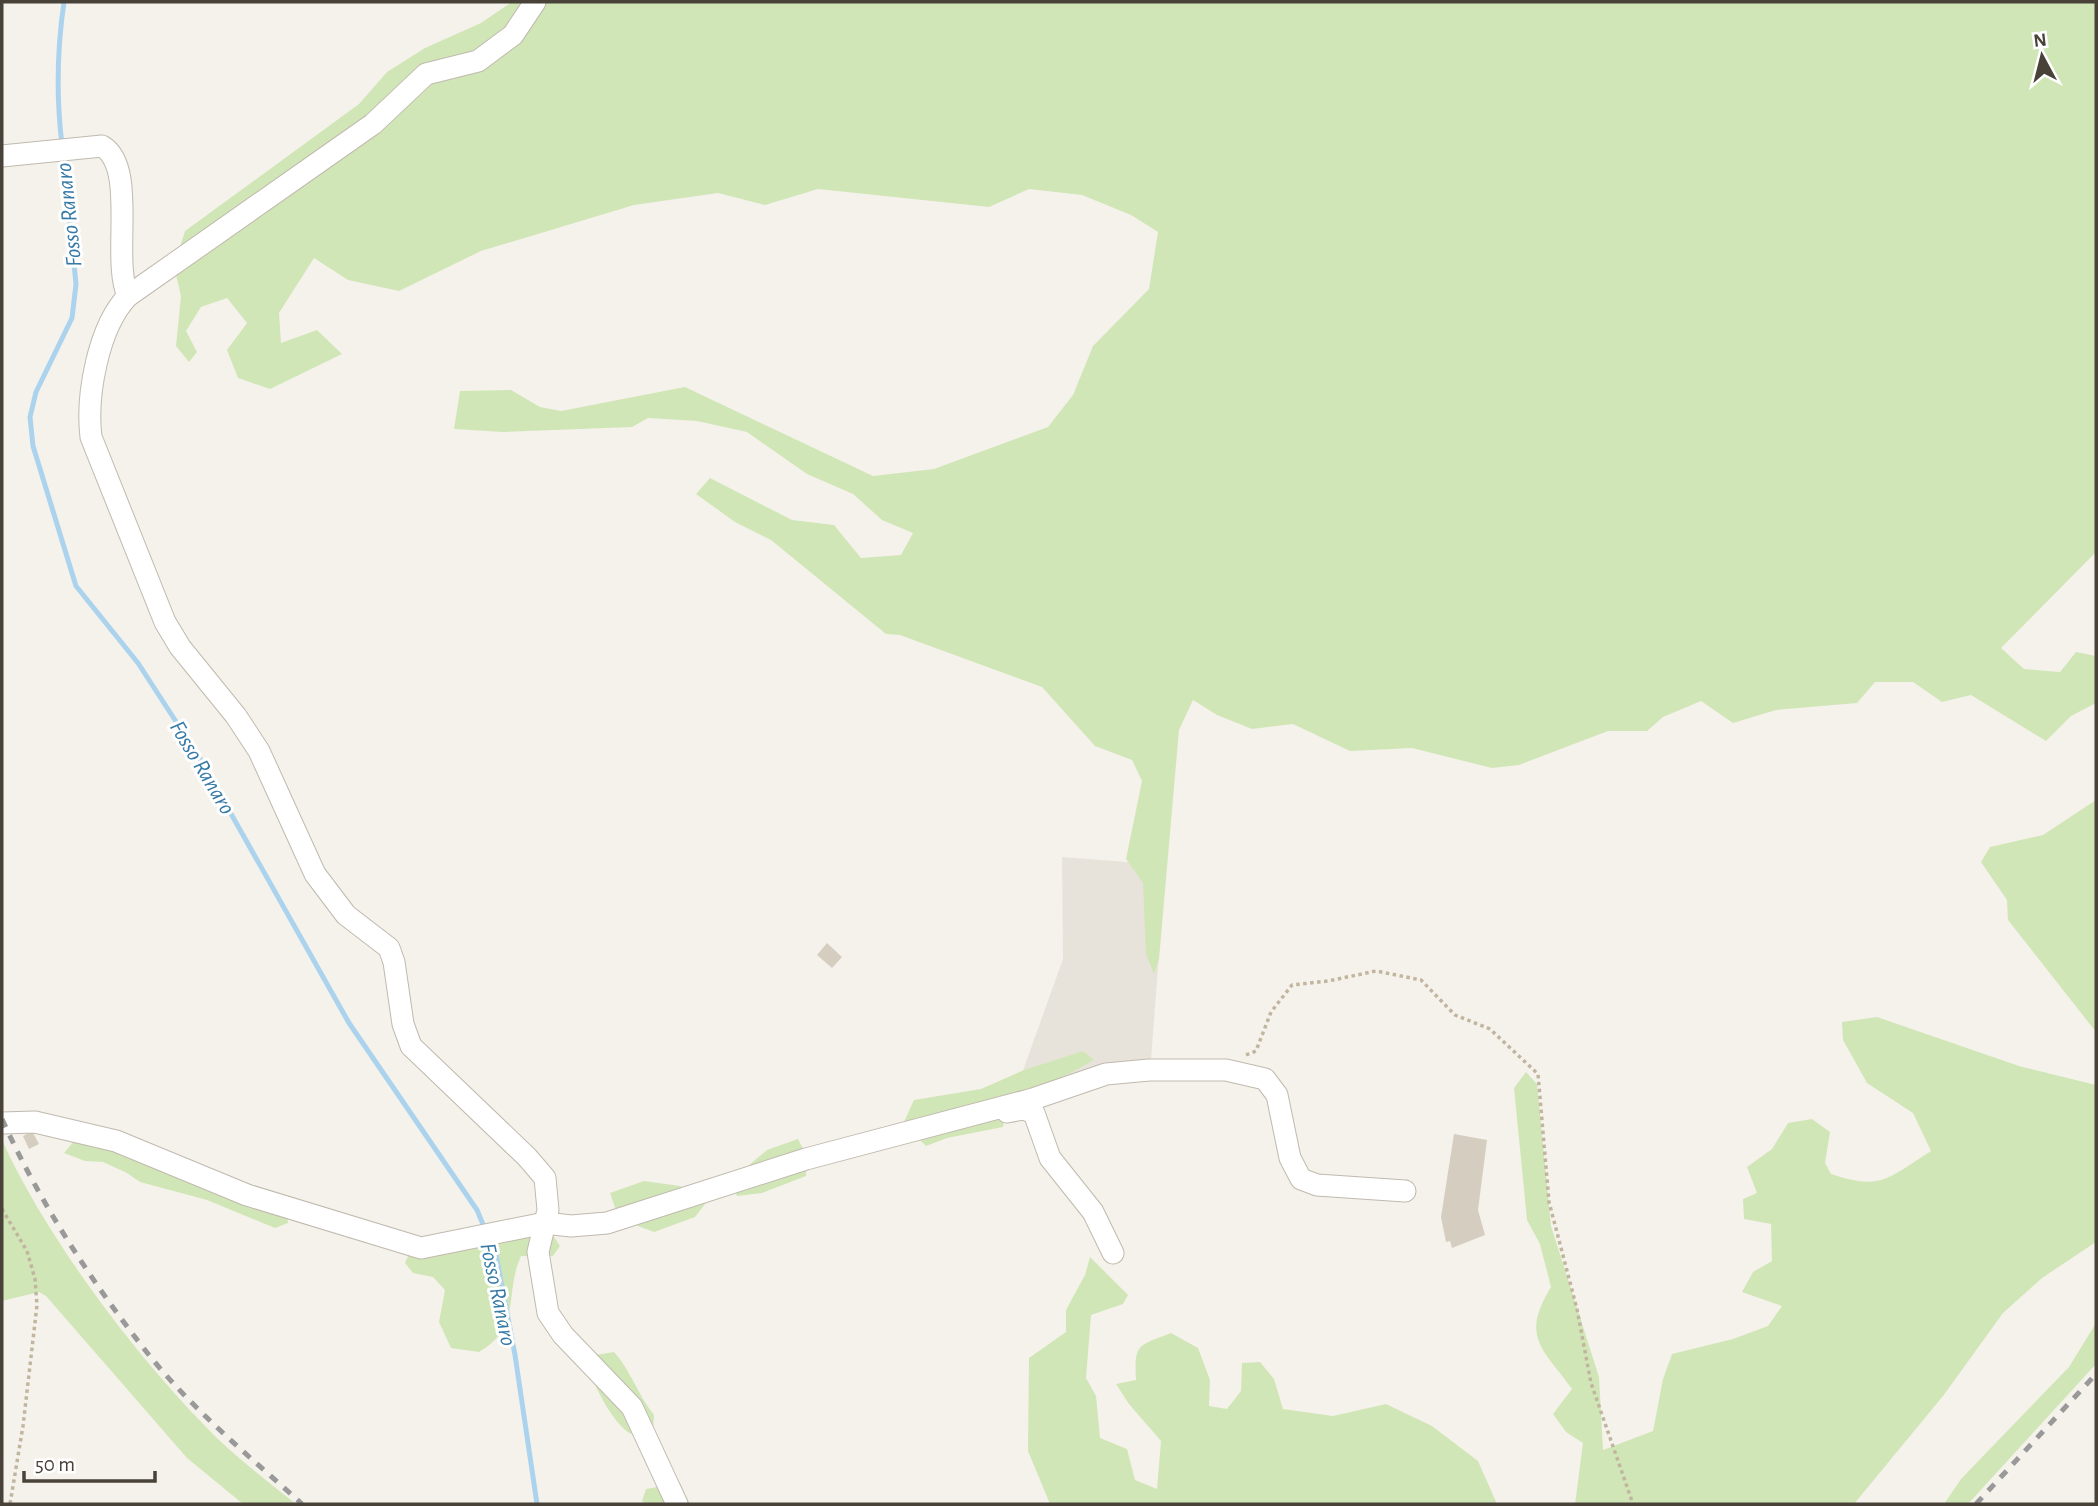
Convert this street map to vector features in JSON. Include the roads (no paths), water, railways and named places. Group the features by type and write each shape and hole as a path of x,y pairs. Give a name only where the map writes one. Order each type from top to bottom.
{"street":[{"path":"535,2 513,35 478,61 426,74 373,124 128,296 120,304 105,339 89,389 89,425 101,465 130,527 166,622 180,647 236,716 259,751 322,883 346,915 388,948 394,962 403,1024 411,1046 527,1157 545,1178 548,1210 538,1252 548,1313 563,1335 632,1407 677,1504"},
{"path":"2,156 102,146 109,150 115,160 122,191 120,273 128,296"},
{"path":"2,1123 35,1122 116,1141 247,1195 421,1248 438,1247 545,1223 571,1226 607,1223 806,1158 975,1114 1106,1074 1186,1069 1250,1074 1265,1079 1277,1095 1290,1158 1301,1179 1317,1185 1405,1191"},
{"path":"975,1114 982,1118 1023,1109 1034,1113 1050,1158 1093,1212 1113,1253"}],"waterway":[{"name":"Fosso Ranaro","path":"62,145 58,73 64,2"},
{"name":"Fosso Ranaro","path":"63,154 76,284 72,318 36,392 30,417 33,446 76,586 138,663 199,757 349,1023 477,1210 485,1229"},
{"name":"Fosso Ranaro","path":"489,1238 496,1255 515,1355 537,1504"}],"railway":[{"path":"2,1119 68,1242 149,1355 203,1414 302,1504"},
{"path":"1976,1504 2096,1374"}]}
